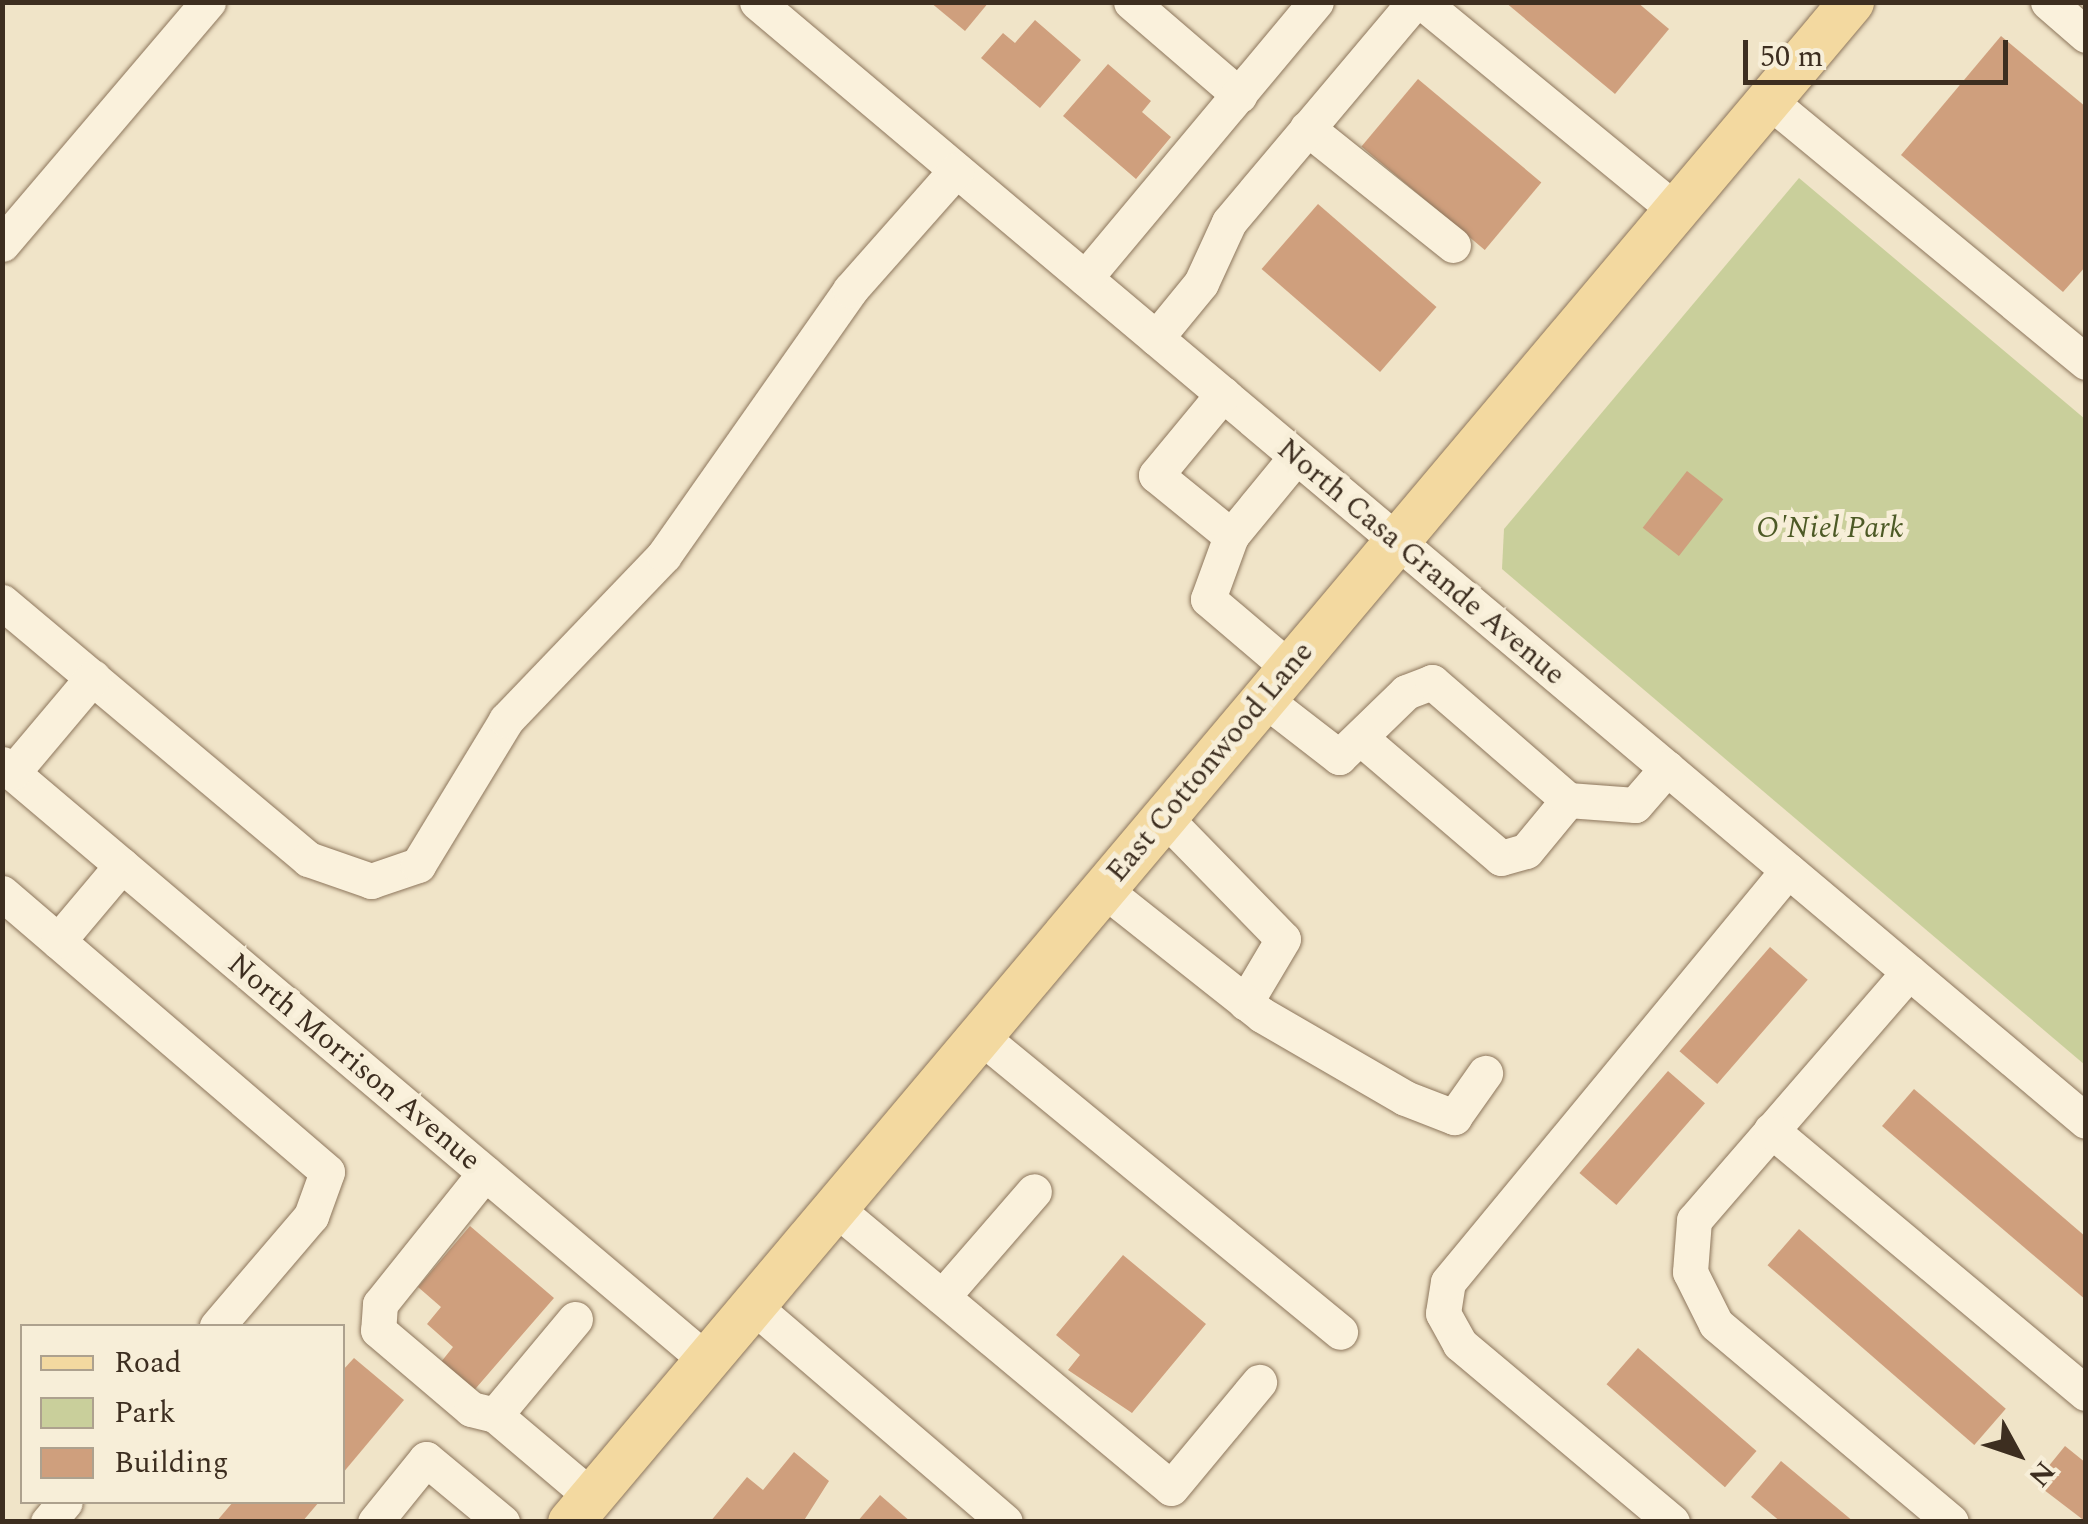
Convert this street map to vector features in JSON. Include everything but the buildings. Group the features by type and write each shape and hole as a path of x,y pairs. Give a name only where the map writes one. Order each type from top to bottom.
{"main road":[{"name":"East Cottonwood Lane","path":"581,1509 1851,2"}],"street":[{"path":"2,244 208,2"},
{"path":"1131,2 1239,95"},
{"path":"1085,278 1316,2"},
{"path":"1156,338 1201,284 1230,222 1418,2 1676,211"},
{"path":"2048,2 2086,35"},
{"name":"North Casa Grande Avenue","path":"771,7 956,170 2086,1120"},
{"path":"1768,100 2086,362"},
{"path":"1308,128 1453,245"},
{"path":"2,602 308,859 371,881 418,865 506,720 664,555 850,290 956,170"},
{"path":"1223,394 1156,475 1232,536"},
{"path":"1296,456 1232,536 1208,599 1339,757 1364,741 1406,692 1432,682 1568,800 1636,805 1667,768"},
{"path":"8,768 93,677"},
{"path":"1364,741 1501,858 1526,851 1568,800"},
{"name":"North Morrison Avenue","path":"8,768 706,1360"},
{"path":"1164,817 1284,939 1246,1003"},
{"path":"58,941 122,865"},
{"path":"1672,1522 1460,1344 1446,1298 1448,1282 1788,870"},
{"path":"1103,890 1246,1003 1454,1118 1485,1073"},
{"path":"2,894 327,1172 311,1216 219,1324"},
{"path":"1908,972 1694,1220 1690,1272 1716,1324 1951,1522"},
{"path":"980,1036 1340,1332"},
{"path":"1771,1130 2086,1393"},
{"path":"485,1173 380,1304 378,1330 472,1410 494,1414 581,1509"},
{"path":"942,1298 1034,1191"},
{"path":"835,1208 1171,1488 1259,1382"},
{"path":"752,1305 1005,1522"},
{"path":"494,1414 575,1319"},
{"path":"375,1522 426,1458 502,1522"}],"green space":[{"name":"O'Niel Park","path":"1799,178 2085,419 2085,1065 1502,569 1504,529"}]}
